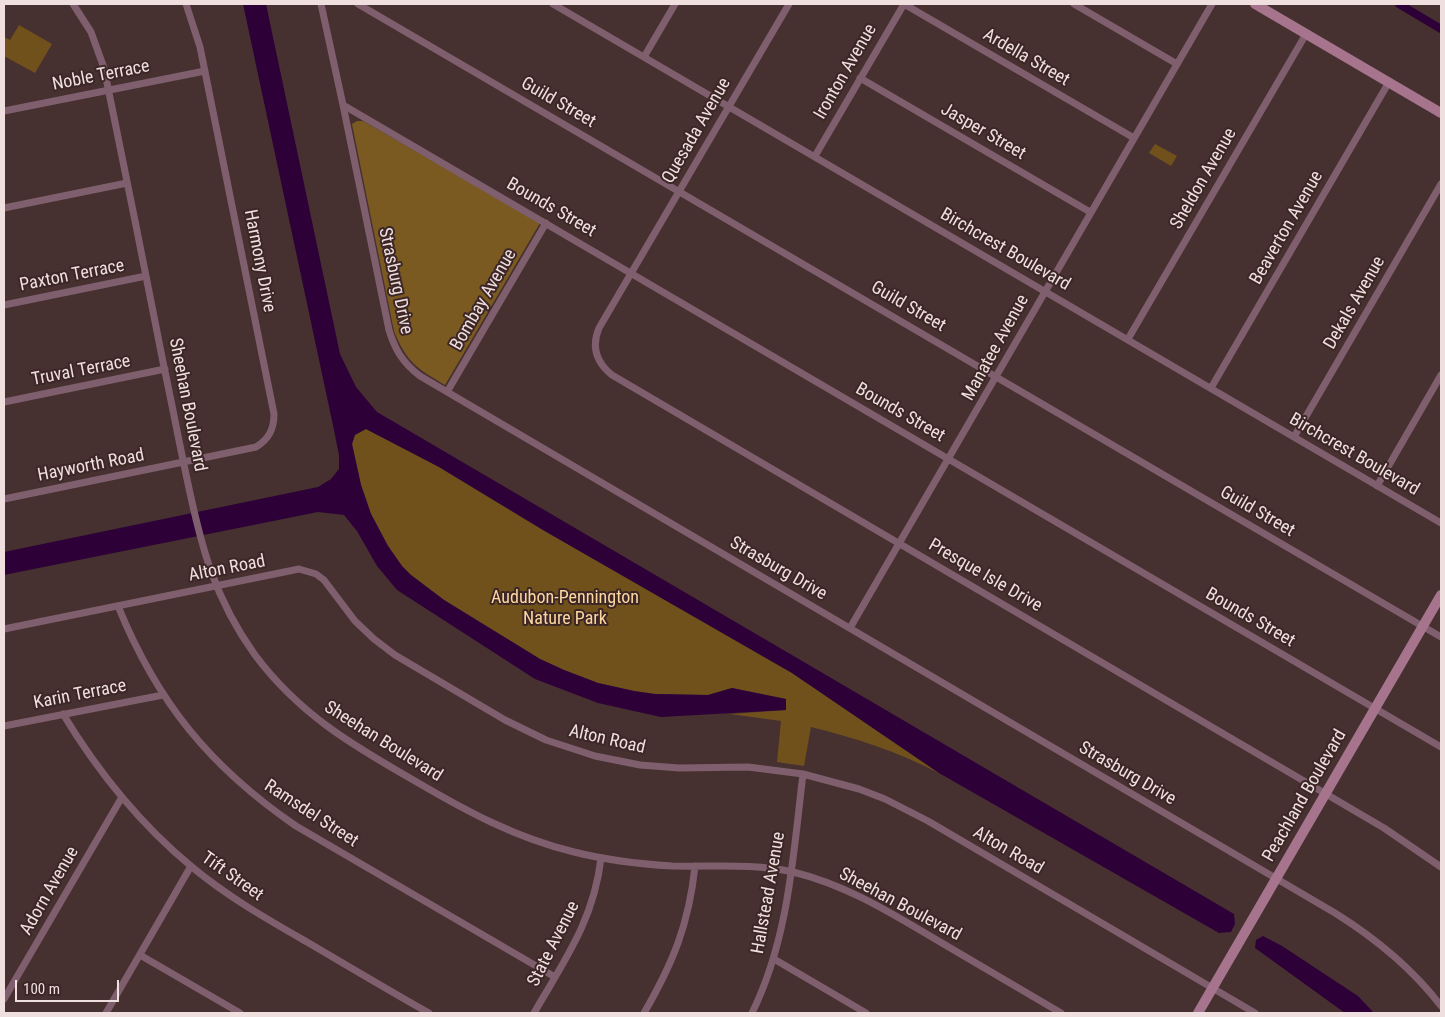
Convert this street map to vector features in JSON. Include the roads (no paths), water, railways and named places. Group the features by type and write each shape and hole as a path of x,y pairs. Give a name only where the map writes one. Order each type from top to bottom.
{"street":[{"name":"Sheehan Boulevard","path":"73,4 84,19 97,46 108,90 200,538 216,586 242,635 271,674 305,710 344,740 465,810 540,843 601,858 650,864 695,866 744,865 791,872 832,884 870,901 1061,1013"},
{"name":"Harmony Drive","path":"183,462 256,447 264,442 274,425 274,414 205,70 196,29 186,4"},
{"name":"Strasburg Drive","path":"321,4 388,330 395,348 410,369 1335,913 1372,938 1412,973 1441,1006"},
{"name":"Guild Street","path":"358,4 1441,637"},
{"name":"Birchcrest Boulevard","path":"553,4 563,6 644,57 1441,523"},
{"path":"644,57 675,4"},
{"name":"Quesada Avenue","path":"631,272 789,4"},
{"name":"Ironton Avenue","path":"815,156 904,4"},
{"name":"Ardella Street","path":"904,4 1134,138"},
{"path":"1074,4 1177,64"},
{"name":"Manatee Avenue","path":"850,628 998,377 1044,291 1212,4"},
{"path":"1255,4 1441,113"},
{"name":"Sheldon Avenue","path":"1128,340 1306,34"},
{"name":"Noble Terrace","path":"4,111 205,70"},
{"name":"Jasper Street","path":"860,78 1090,212"},
{"name":"Beaverton Avenue","path":"1211,388 1389,82"},
{"name":"Bounds Street","path":"343,105 1441,748"},
{"path":"4,208 127,183"},
{"name":"Dekals Avenue","path":"1294,437 1441,184"},
{"name":"Bombay Avenue","path":"447,392 546,223"},
{"name":"Presque Isle Drive","path":"631,272 596,336 596,354 604,369 1326,794 1408,843 1441,867"},
{"name":"Paxton Terrace","path":"4,305 146,276"},
{"name":"Truval Terrace","path":"4,402 165,369"},
{"path":"1377,486 1441,375"},
{"name":"Hayworth Road","path":"4,499 183,462"},
{"name":"Alton Road","path":"4,629 299,569 316,574 324,580 354,621 395,655 505,720 537,736 570,749 614,761 679,768 748,767 803,774 859,789 910,811 1256,1013"},
{"name":"Peachland Boulevard","path":"1198,1013 1441,595"},
{"name":"Ramsdel Street","path":"118,606 137,649 163,694 186,726 212,756 240,783 277,812 312,835 555,977"},
{"name":"Karin Terrace","path":"4,726 163,694"},
{"name":"Tift Street","path":"64,714 89,754 122,797 154,832 191,866 221,890 253,911 429,1013"},
{"name":"Hallstead Avenue","path":"752,1013 774,960 784,920 803,774"},
{"name":"Adorn Avenue","path":"4,999 122,797"},
{"name":"State Avenue","path":"534,1013 578,938 588,916 597,886 601,858"},
{"path":"106,1013 191,866"},
{"path":"644,1013 666,974 682,936 692,891 695,866"},
{"path":"140,955 240,1013"},
{"path":"774,960 866,1013"}],"waterway":[{"path":"1399,4 1441,29"}],"park label":[{"name":"Audubon-Pennington Nature Park","path":"565,608"}]}
